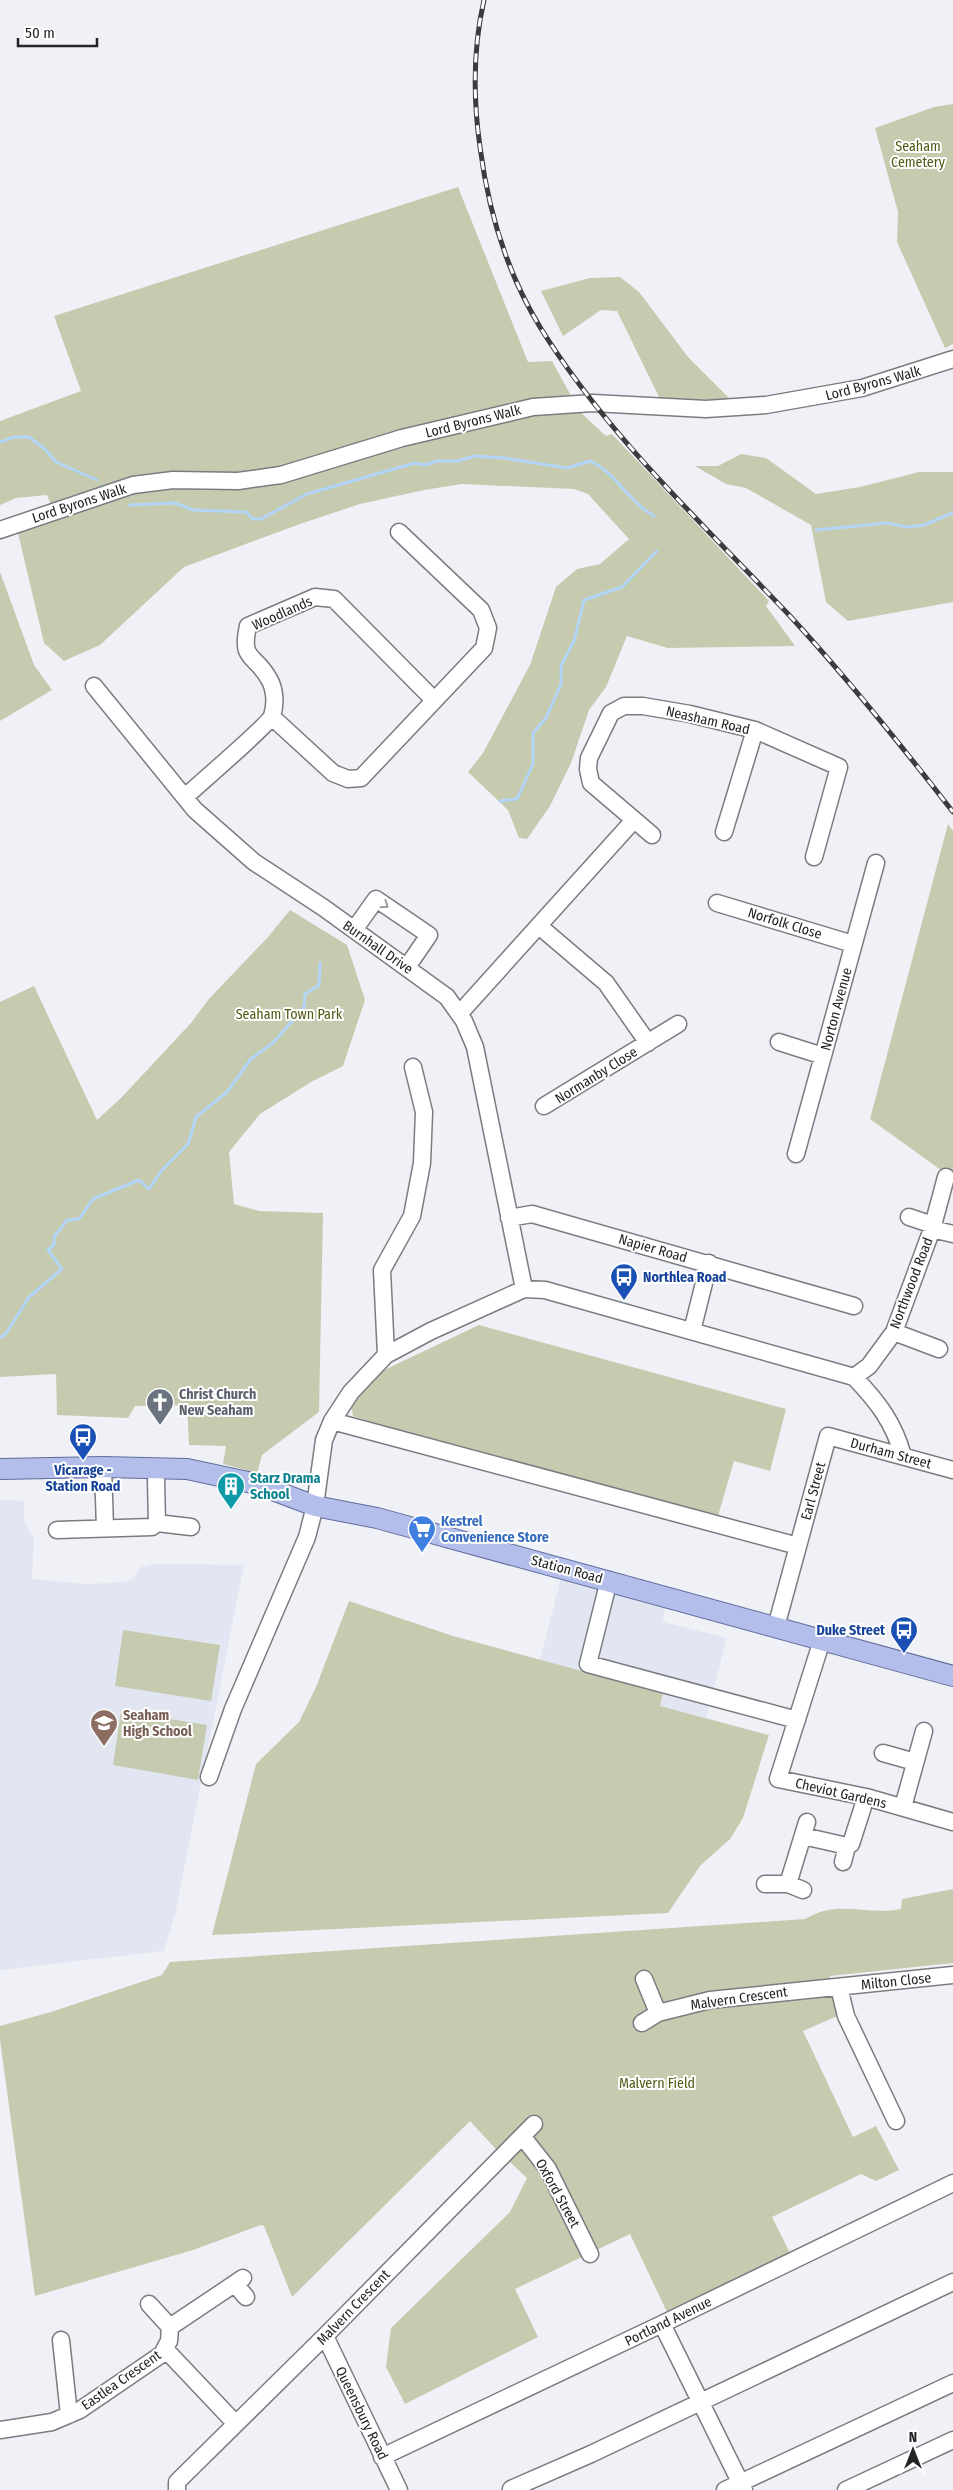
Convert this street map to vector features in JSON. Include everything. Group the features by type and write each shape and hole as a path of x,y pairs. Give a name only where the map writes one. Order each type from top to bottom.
{"main road":[{"name":"Station Road","path":"0,1469 156,1467 214,1474 257,1484 315,1506 376,1518 609,1580 953,1676"}],"street":[{"name":"Lord Byrons Walk","path":"0,530 133,485 173,480 238,481 266,478 402,438 533,407 593,403 706,409 766,405 862,388 953,359"},
{"path":"185,797 272,717 332,774 348,779 361,778 484,648 488,628 482,610 399,532"},
{"name":"Woodlands","path":"272,717 275,696 268,678 247,654 244,641 248,626 315,597 334,599 434,700"},
{"name":"Burnhall Drive","path":"94,686 195,810 254,862 407,967 447,997 459,1014 475,1047 524,1289"},
{"name":"Neasham Road","path":"652,835 592,783 588,769 589,758 611,713 624,706 643,706 755,730 839,767 814,857"},
{"path":"724,832 755,730"},
{"path":"459,1014 634,820"},
{"name":"Norton Avenue","path":"796,1154 876,863"},
{"path":"354,930 376,899 429,935 407,967"},
{"name":"Norfolk Close","path":"717,903 854,944"},
{"name":"Normanby Close","path":"539,926 606,983 648,1042"},
{"name":"Normanby Close","path":"544,1106 678,1024"},
{"path":"779,1042 823,1056"},
{"path":"386,1355 382,1270 412,1216 422,1163 424,1112 413,1067"},
{"name":"Northwood Road","path":"854,1377 869,1366 894,1332 933,1227 946,1177"},
{"name":"Napier Road","path":"509,1218 532,1214 709,1263 854,1306"},
{"path":"909,1217 953,1234"},
{"path":"692,1331 709,1263"},
{"path":"209,1777 232,1709 307,1537 315,1506 324,1440 332,1421 351,1392 386,1355 431,1331 524,1289 545,1290 854,1377 875,1398 896,1432 904,1456"},
{"path":"894,1332 939,1348"},
{"path":"332,1421 798,1546"},
{"name":"Durham Street","path":"828,1436 953,1470"},
{"name":"Earl Street","path":"776,1627 828,1436"},
{"path":"103,1467 105,1528"},
{"path":"156,1480 157,1523"},
{"path":"57,1530 152,1527 157,1523 191,1527"},
{"path":"609,1580 588,1664 796,1720 822,1640"},
{"name":"Cheviot Gardens","path":"796,1720 778,1779 866,1797 953,1822"},
{"name":"Cheviot Gardens","path":"903,1808 924,1730"},
{"path":"883,1753 916,1762"},
{"path":"765,1884 796,1887 805,1829 845,1854 854,1839 866,1797"},
{"name":"Milton Close","path":"839,1986 953,1975"},
{"path":"644,1979 658,2013"},
{"path":"839,1986 846,2016 896,2121"},
{"name":"Malvern Crescent","path":"642,2022 658,2013 710,2000 839,1986"},
{"name":"Malvern Crescent","path":"174,2487 528,2130"},
{"name":"Oxford Street","path":"528,2130 590,2254"},
{"name":"Portland Avenue","path":"382,2457 953,2183"},
{"path":"150,2304 170,2326 239,2281 246,2297"},
{"path":"511,2489 591,2454 953,2282"},
{"path":"662,2324 742,2486"},
{"name":"Eastlea Crescent","path":"0,2430 52,2422 69,2415 162,2354 169,2341 170,2326"},
{"name":"Queensbury Road","path":"325,2336 399,2490"},
{"path":"58,2348 69,2415"},
{"path":"165,2349 236,2424"},
{"path":"725,2490 742,2486 953,2383"},
{"path":"846,2490 953,2440"}],"shaded area":[{"name":"Seaham High School","path":"0,1500 24,1501 24,1521 34,1539 32,1579 89,1584 125,1582 133,1578 141,1567 153,1564 244,1565 176,1910 164,1951 0,1970"},
{"path":"561,1578 665,1607 663,1622 727,1638 706,1718 659,1706 663,1693 540,1660"}],"green space":[{"name":"Seaham Cemetery","path":"953,104 953,344 945,348 897,242 898,212 875,128 934,107"},
{"path":"458,187 528,362 552,361 580,412 606,436 612,434 769,601 766,606 795,646 668,648 627,636 606,687 589,710 571,763 550,806 527,839 519,838 508,810 468,772 483,753 530,665 556,587 577,569 600,564 629,539 588,494 574,489 462,484 360,504 184,567 100,645 64,661 44,643 18,533 57,519 47,495 16,498 0,505 0,421 81,391 54,316"},
{"path":"620,277 639,292 688,357 730,399 661,401 617,311 601,310 563,336 541,291 590,278"},
{"path":"741,454 766,458 816,494 860,487 919,472 953,472 953,602 848,621 826,602 811,525 746,488 726,484 695,466 718,466"},
{"path":"0,572 34,665 52,690 0,721"},
{"path":"948,824 953,831 953,1176 945,1173 870,1119"},
{"name":"Seaham Town Park","path":"290,910 347,945 365,1000 343,1066 311,1082 260,1114 229,1152 234,1204 259,1211 323,1213 319,1412 262,1455 257,1473 223,1464 226,1446 189,1445 187,1405 135,1406 128,1418 57,1415 56,1374 0,1377 0,1002 34,986 97,1120 121,1098 191,1023 208,1000 268,937"},
{"path":"479,1325 786,1409 770,1471 734,1461 718,1516 420,1438 353,1416 351,1406 382,1371"},
{"path":"349,1601 453,1636 663,1693 660,1706 769,1735 743,1818 730,1839 700,1866 668,1913 212,1935 256,1764 299,1722 316,1687"},
{"path":"123,1630 220,1645 211,1701 115,1686"},
{"path":"121,1711 207,1725 198,1780 113,1765"},
{"name":"Malvern Field","path":"953,1889 953,1963 830,1976 840,2015 803,2031 853,2137 876,2126 899,2170 876,2181 861,2174 772,2217 791,2255 667,2312 630,2234 515,2289 538,2337 405,2404 386,2367 391,2328 510,2212 527,2178 470,2121 292,2297 264,2226 261,2225 193,2250 35,2296 0,2040 0,2026 51,2012 162,1975 170,1962 805,1919 829,1910 888,1911 901,1909 902,1899"}],"waterway":[{"path":"0,442 14,437 29,437 45,449 56,462 97,480"},
{"path":"130,505 175,503 193,510 246,512 253,519 261,519 307,494 415,463 425,465 437,461 458,461 475,456 504,458 567,468 590,461 607,472 637,503 654,516"},
{"path":"816,530 887,523 907,527 924,525 953,513"},
{"path":"500,801 517,799 533,764 533,733 546,718 561,684 561,666 574,641 584,600 622,587 657,551"},
{"path":"0,1337 5,1335 29,1297 62,1269 48,1250 54,1245 54,1237 67,1220 79,1219 93,1199 139,1180 149,1189 162,1170 188,1144 196,1117 227,1092 251,1059 274,1042 304,1007 305,994 319,985 320,963"}],"railway":[{"path":"484,0 476,55 475,92 478,129 488,194 509,263 528,306 540,327 566,366 625,441 812,640 874,712 953,812"}],"place":[{"name":"Northlea Road","path":"624,1301"},
{"name":"Christ Church New Seaham","path":"160,1426"},
{"name":"Vicarage - Station Road","path":"83,1461"},
{"name":"Starz Drama School","path":"231,1510"},
{"name":"Kestrel Convenience Store","path":"422,1553"},
{"name":"Duke Street","path":"904,1654"},
{"name":"Seaham High School","path":"104,1747"}]}
